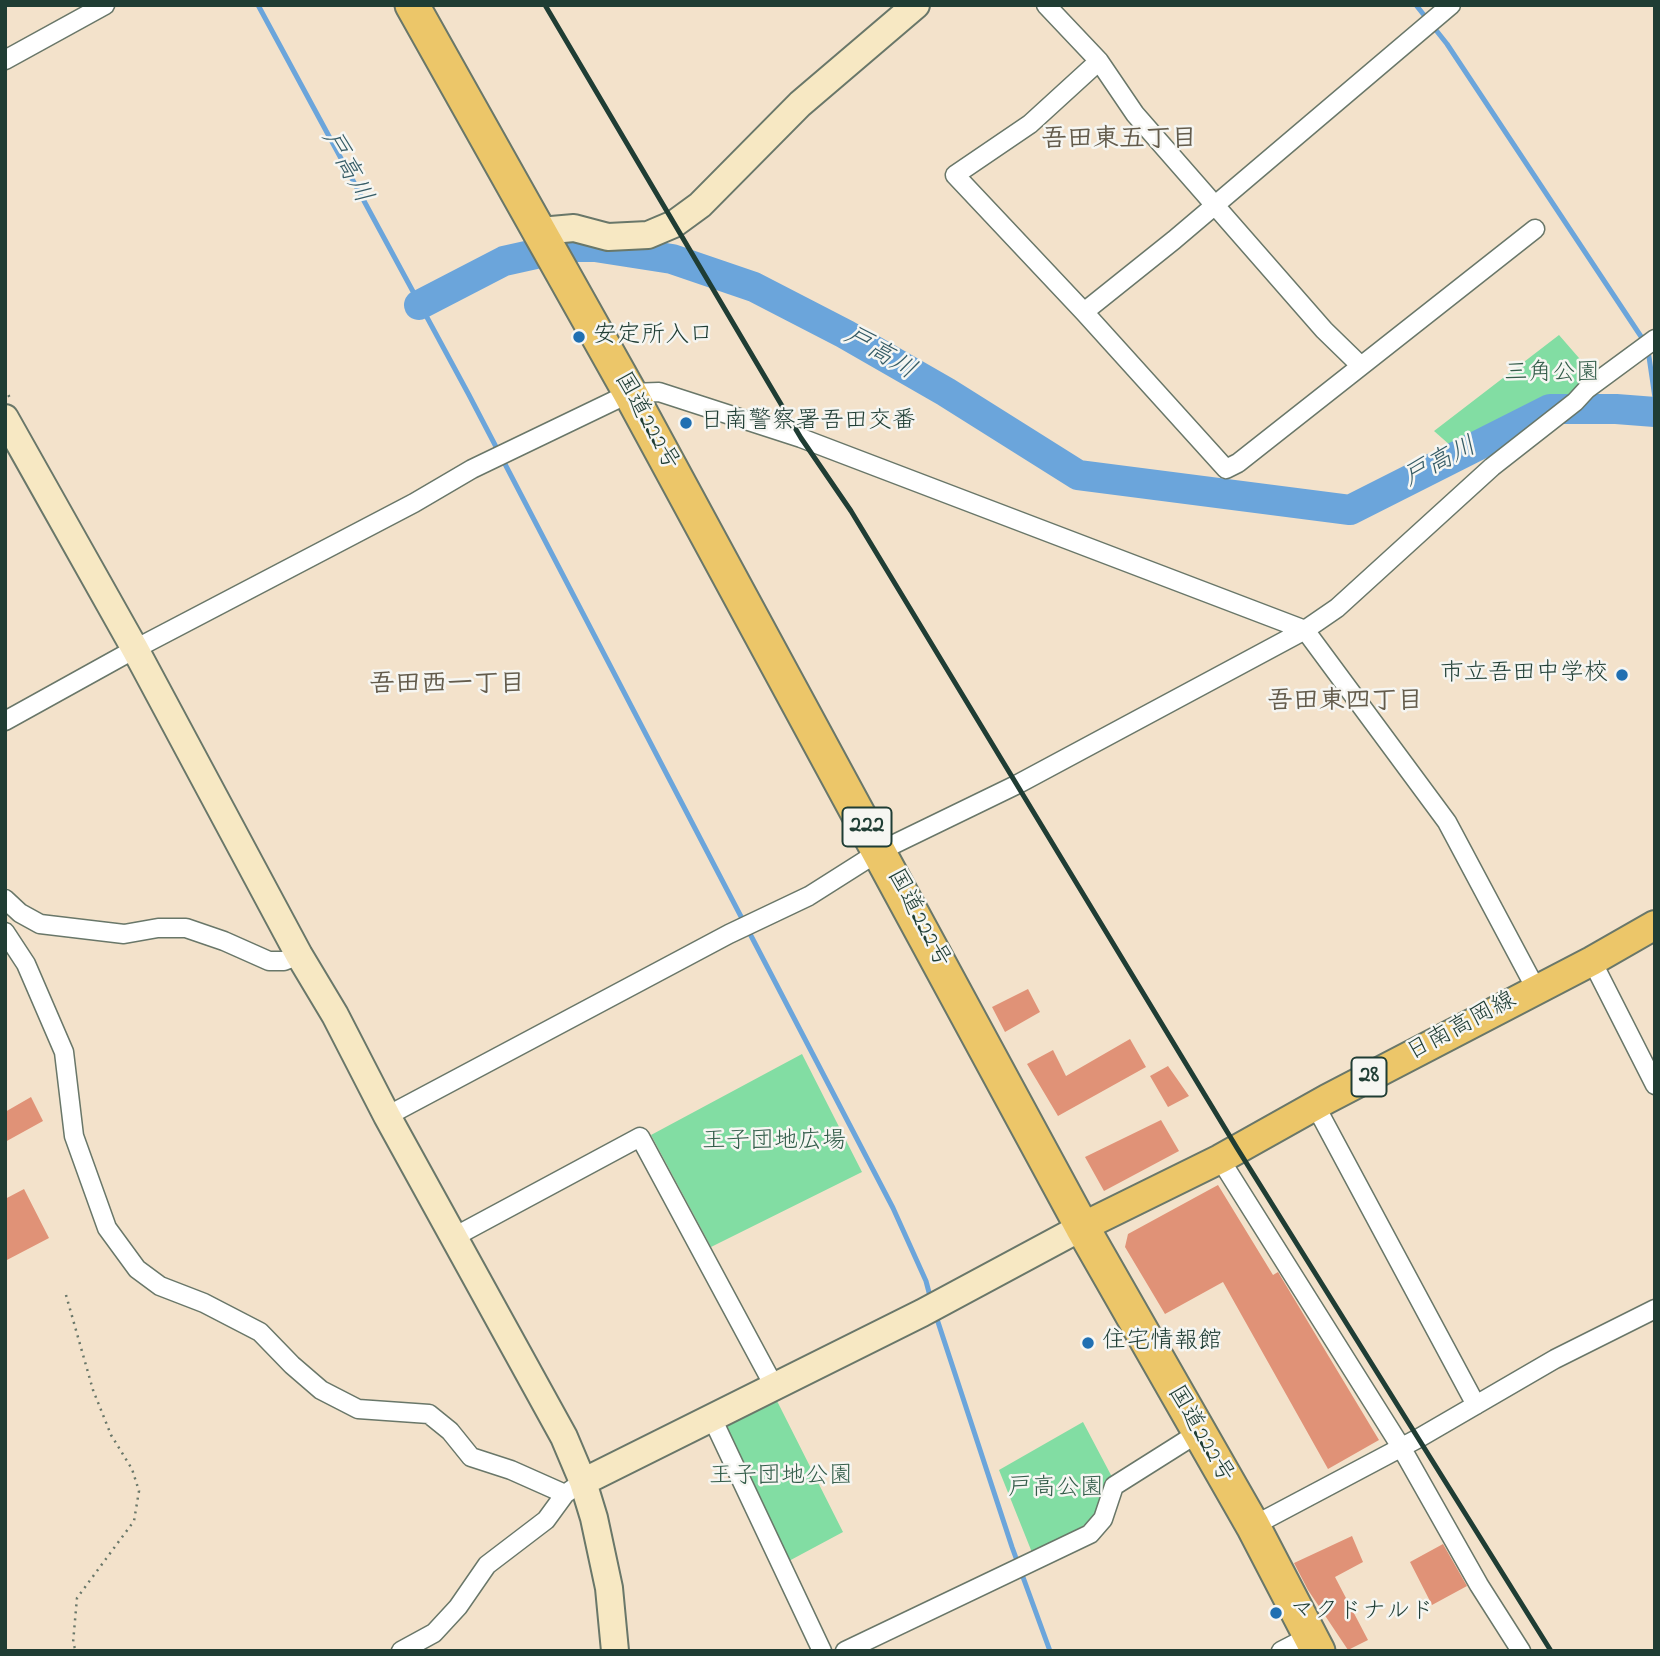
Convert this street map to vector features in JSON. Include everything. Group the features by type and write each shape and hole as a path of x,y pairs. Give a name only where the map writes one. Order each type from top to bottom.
{"highway":[{"name":"国道222号","path":"412,5 630,393 1082,1227 1252,1526 1314,1644"}],"main road":[{"name":"日南高岡線","path":"1082,1227 1220,1159 1315,1105 1592,961 1655,925"}],"street":[{"path":"5,60 74,12 105,5"},
{"path":"540,231 574,228 608,237 648,235 674,224 700,205 800,104 916,5"},
{"path":"1046,5 1100,61 1135,114 1214,205 1324,330 1361,366"},
{"path":"1084,312 1451,5"},
{"path":"1100,61 1030,124 955,176 1084,312 1226,470 1535,229"},
{"path":"387,1116 729,934 809,896 880,851 1018,784 1305,631 1337,608 1492,467 1575,402 1587,389 1655,339"},
{"path":"5,721 135,649 414,503 472,469 630,393 659,392 801,438 1305,631 1447,822 1536,989"},
{"path":"5,418 135,649 299,955 335,1016 387,1116 564,1437 574,1488 594,1518 609,1588 615,1651"},
{"path":"5,900 20,913 40,924 124,934 158,928 186,928 269,961 284,961 299,955"},
{"path":"5,932 26,964 64,1052 74,1136 107,1228 137,1269 160,1286 204,1303 260,1332 321,1390 358,1409 429,1414 450,1431 471,1457 574,1488"},
{"path":"1592,961 1655,1085"},
{"path":"1315,1105 1476,1405"},
{"path":"454,1237 640,1137 774,1386"},
{"path":"1220,1159 1401,1447 1479,1585 1521,1651"},
{"path":"401,1651 434,1633 458,1607 487,1565 545,1520 574,1488 922,1313 1082,1227"},
{"path":"1252,1526 1401,1447 1555,1359 1655,1309"},
{"path":"712,1418 822,1651"},
{"path":"845,1651 1090,1534 1103,1519 1114,1486 1198,1433"},
{"path":"1281,1651 1314,1644"}],"path":[{"path":"66,1294 93,1390 111,1436 132,1469 139,1491 134,1521 77,1598 73,1643 76,1651"}],"green space":[{"name":"三角公園","path":"1559,335 1599,381 1575,402 1520,408 1451,446 1434,431"},
{"name":"王子団地広場","path":"802,1054 862,1172 711,1247 651,1135"},
{"name":"王子団地公園","path":"774,1395 843,1532 787,1562 719,1424"},
{"name":"戸高公園","path":"1083,1422 1112,1477 1105,1484 1095,1519 1033,1555 999,1470"}],"building":[{"path":"1028,989 1040,1012 1005,1032 992,1007"},
{"path":"1130,1039 1146,1067 1058,1116 1027,1064 1053,1050 1066,1076"},
{"path":"1168,1066 1189,1096 1168,1107 1150,1076"},
{"path":"31,1097 43,1121 5,1142 5,1112"},
{"path":"1161,1120 1179,1151 1104,1191 1085,1157"},
{"path":"1218,1185 1273,1275 1278,1272 1379,1440 1328,1469 1223,1282 1165,1314 1125,1247 1128,1234"},
{"path":"24,1189 49,1238 5,1261 5,1199"},
{"path":"1352,1536 1363,1562 1335,1577 1368,1640 1348,1650 1308,1590 1294,1563"},
{"path":"1443,1544 1467,1586 1432,1605 1410,1562"}],"waterway":[{"path":"258,5 469,395 893,1208 926,1281 931,1300"},
{"path":"1416,5 1447,44 1644,341"},
{"name":"戸高川","path":"419,305 504,261 540,253 595,247 672,259 754,287 845,334 946,392 1078,475 1350,510 1550,409 1655,412"},
{"path":"1648,350 1655,398"},
{"path":"936,1316 1012,1547 1050,1651"}],"railway":[{"path":"545,5 801,438 851,511 1237,1148 1551,1651"}],"place":[{"name":"安定所入口","path":"579,337"},
{"name":"日南警察署吾田交番","path":"686,423"},
{"name":"市立吾田中学校","path":"1622,675"},
{"name":"住宅情報館","path":"1088,1343"},
{"name":"マクドナルド","path":"1276,1613"}],"district":[{"name":"吾田東五丁目","path":"1119,142"},
{"name":"吾田西一丁目","path":"447,687"},
{"name":"吾田東四丁目","path":"1345,704"}]}
